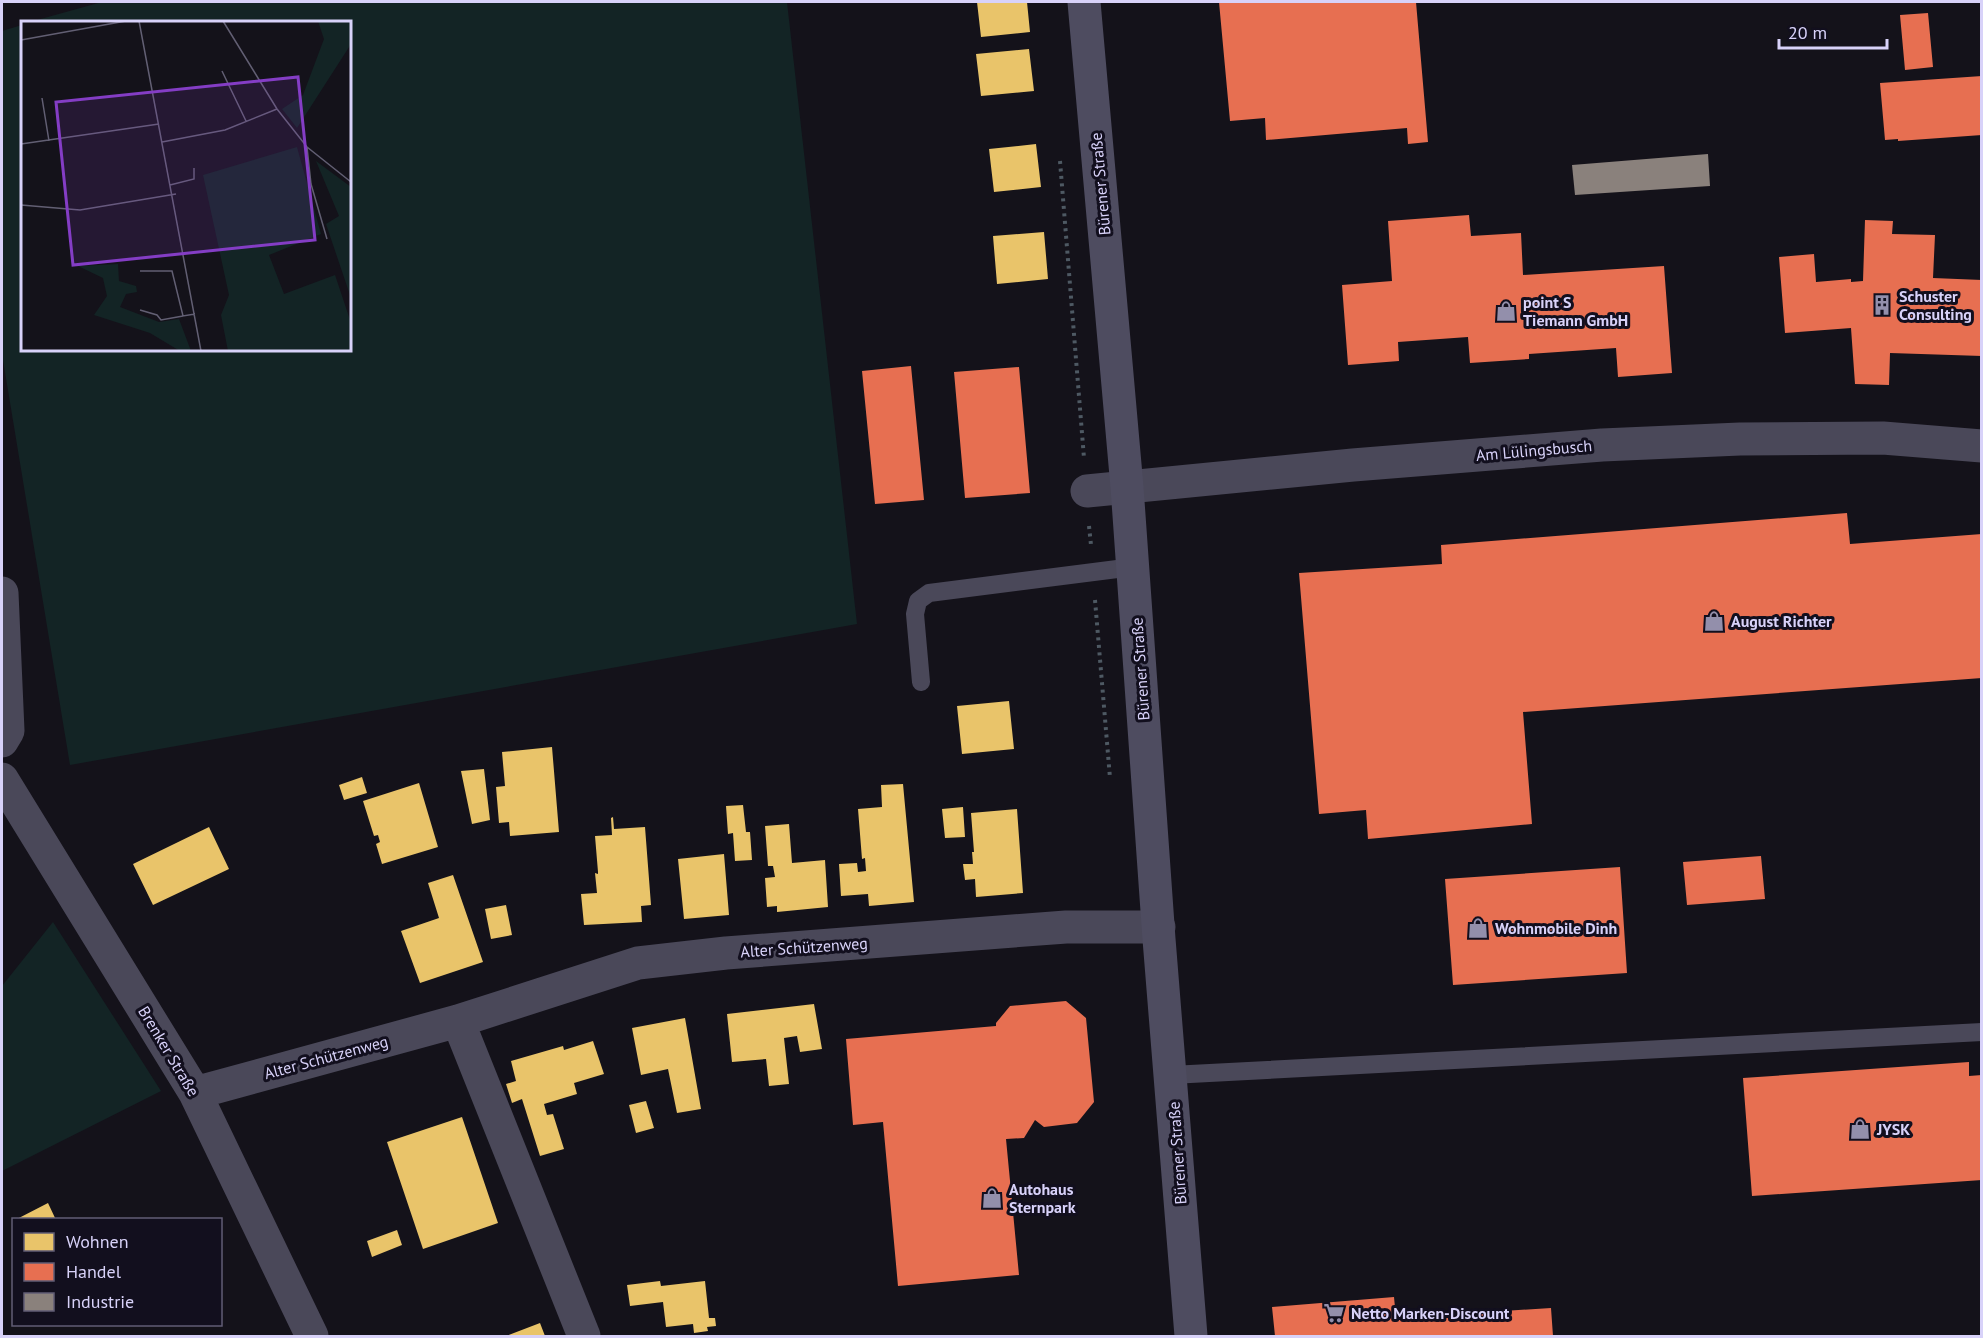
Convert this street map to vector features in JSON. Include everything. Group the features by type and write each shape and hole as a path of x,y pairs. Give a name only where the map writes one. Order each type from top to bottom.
{"main road":[{"name":"Bürener Straße","path":"1084,2 1127,487 1191,1336"}],"street":[{"name":"Am Lülingsbusch","path":"1087,491 1353,465 1602,445 1740,439 1883,438 1982,447"},
{"path":"2,593 8,731 2,741"},
{"name":"Brenker Straße","path":"2,779 195,1093 312,1336"},
{"name":"Alter Schützenweg","path":"195,1093 458,1021 638,963 726,953 1066,927 1159,927"},
{"path":"458,1021 584,1336"}],"lane":[{"path":"921,682 915,614 918,601 929,593 1132,567"},
{"path":"1171,1075 1982,1032"}],"shaded area":[{"path":"102,2 787,2 857,624 70,765 2,354 2,31 21,25 21,351 351,351 351,21 34,21"},
{"path":"53,922 161,1091 2,1171 2,986"}],"building: Wohnen":[{"path":"977,2 1027,2 1030,32 981,37"},
{"path":"1029,49 1034,91 981,96 976,54"},
{"path":"1036,144 1041,187 994,192 989,149"},
{"path":"1044,232 1048,279 997,284 993,236"},
{"path":"1009,701 1014,749 962,754 957,706"},
{"path":"552,747 559,832 510,836 509,822 499,823 496,787 505,786 502,752"},
{"path":"484,769 490,820 472,824 461,771"},
{"path":"362,777 367,793 344,800 339,785"},
{"path":"419,783 438,847 382,864 376,844 380,842 378,835 374,836 363,801"},
{"path":"903,784 914,902 869,906 868,894 841,896 839,864 857,863 858,872 866,871 865,858 862,859 858,809 882,807 881,785"},
{"path":"743,805 746,832 750,832 752,860 735,861 733,833 728,834 726,806"},
{"path":"963,807 965,837 945,838 942,809"},
{"path":"1017,809 1023,893 976,897 975,879 965,880 963,864 973,864 971,813"},
{"path":"613,817 614,829 645,827 651,905 641,906 642,922 584,925 581,894 597,893 595,836 612,835 611,818"},
{"path":"789,824 792,863 825,860 828,907 777,912 777,906 767,907 765,878 775,877 773,866 768,866 765,826"},
{"path":"209,827 229,869 153,905 133,864"},
{"path":"724,854 729,915 684,919 678,859"},
{"path":"453,875 483,962 420,983 401,931 439,918 428,883"},
{"path":"506,905 512,935 491,939 485,909"},
{"path":"814,1004 822,1049 800,1052 797,1036 784,1038 789,1084 769,1086 766,1059 732,1062 727,1014"},
{"path":"685,1018 701,1109 677,1113 668,1069 641,1075 632,1028"},
{"path":"593,1041 604,1074 574,1083 577,1094 544,1104 547,1115 553,1114 564,1149 540,1156 522,1099 512,1103 506,1084 516,1081 511,1061 563,1046 564,1050"},
{"path":"646,1101 654,1128 636,1133 629,1105"},
{"path":"462,1117 498,1223 423,1249 387,1142"},
{"path":"48,1203 55,1218 19,1218"},
{"path":"397,1230 402,1245 372,1257 367,1241"},
{"path":"660,1281 661,1286 705,1281 709,1318 715,1318 716,1326 707,1327 708,1331 694,1333 693,1324 666,1327 663,1302 630,1306 627,1285"},
{"path":"540,1323 545,1336 506,1336"}],"building: Handel":[{"path":"1219,2 1416,2 1428,142 1408,144 1407,128 1266,140 1265,118 1230,121"},
{"path":"1928,13 1933,67 1905,70 1900,15"},
{"path":"1982,76 1982,135 1885,140 1880,83"},
{"name":"point S Tiemann GmbH","path":"1469,215 1471,236 1521,233 1523,275 1664,266 1672,373 1618,377 1616,348 1529,354 1529,359 1470,363 1468,337 1398,342 1399,361 1348,365 1342,285 1392,281 1388,221"},
{"name":"Schuster Consulting","path":"1865,220 1893,221 1892,234 1935,235 1933,278 1982,280 1982,356 1890,353 1889,385 1855,384 1851,328 1785,333 1779,257 1814,254 1816,282 1851,279 1851,282 1863,281"},
{"path":"911,366 924,500 875,504 862,371"},
{"path":"1019,367 1030,493 965,498 954,372"},
{"name":"August Richter","path":"1847,513 1850,544 1982,534 1982,678 1523,712 1532,824 1368,839 1366,810 1319,814 1299,573 1442,564 1441,545"},
{"path":"1761,856 1765,899 1687,905 1683,862"},
{"path":"1620,867 1627,973 1453,985 1445,879"},
{"path":"1066,1001 1086,1018 1094,1102 1077,1123 1044,1127 1035,1120 1024,1138 1006,1139 1019,1275 898,1286 883,1122 853,1125 846,1039 996,1026 1010,1006"},
{"name":"JYSK","path":"1969,1062 1969,1076 1982,1075 1982,1180 1752,1196 1743,1078"},
{"name":"Netto Marken-Discount","path":"1394,1297 1396,1318 1551,1308 1553,1336 1275,1336 1272,1307"}],"building: Industrie":[{"path":"1708,154 1710,186 1575,195 1572,165"}],"place":[{"name":"Schuster Consulting","path":"1882,305"},
{"name":"point S Tiemann GmbH","path":"1506,311"},
{"name":"August Richter","path":"1714,621"},
{"name":"Wohnmobile Dinh","path":"1478,928"},
{"name":"JYSK","path":"1860,1129"},
{"name":"Autohaus Sternpark","path":"992,1198"},
{"name":"Netto Marken-Discount","path":"1334,1313"}]}
